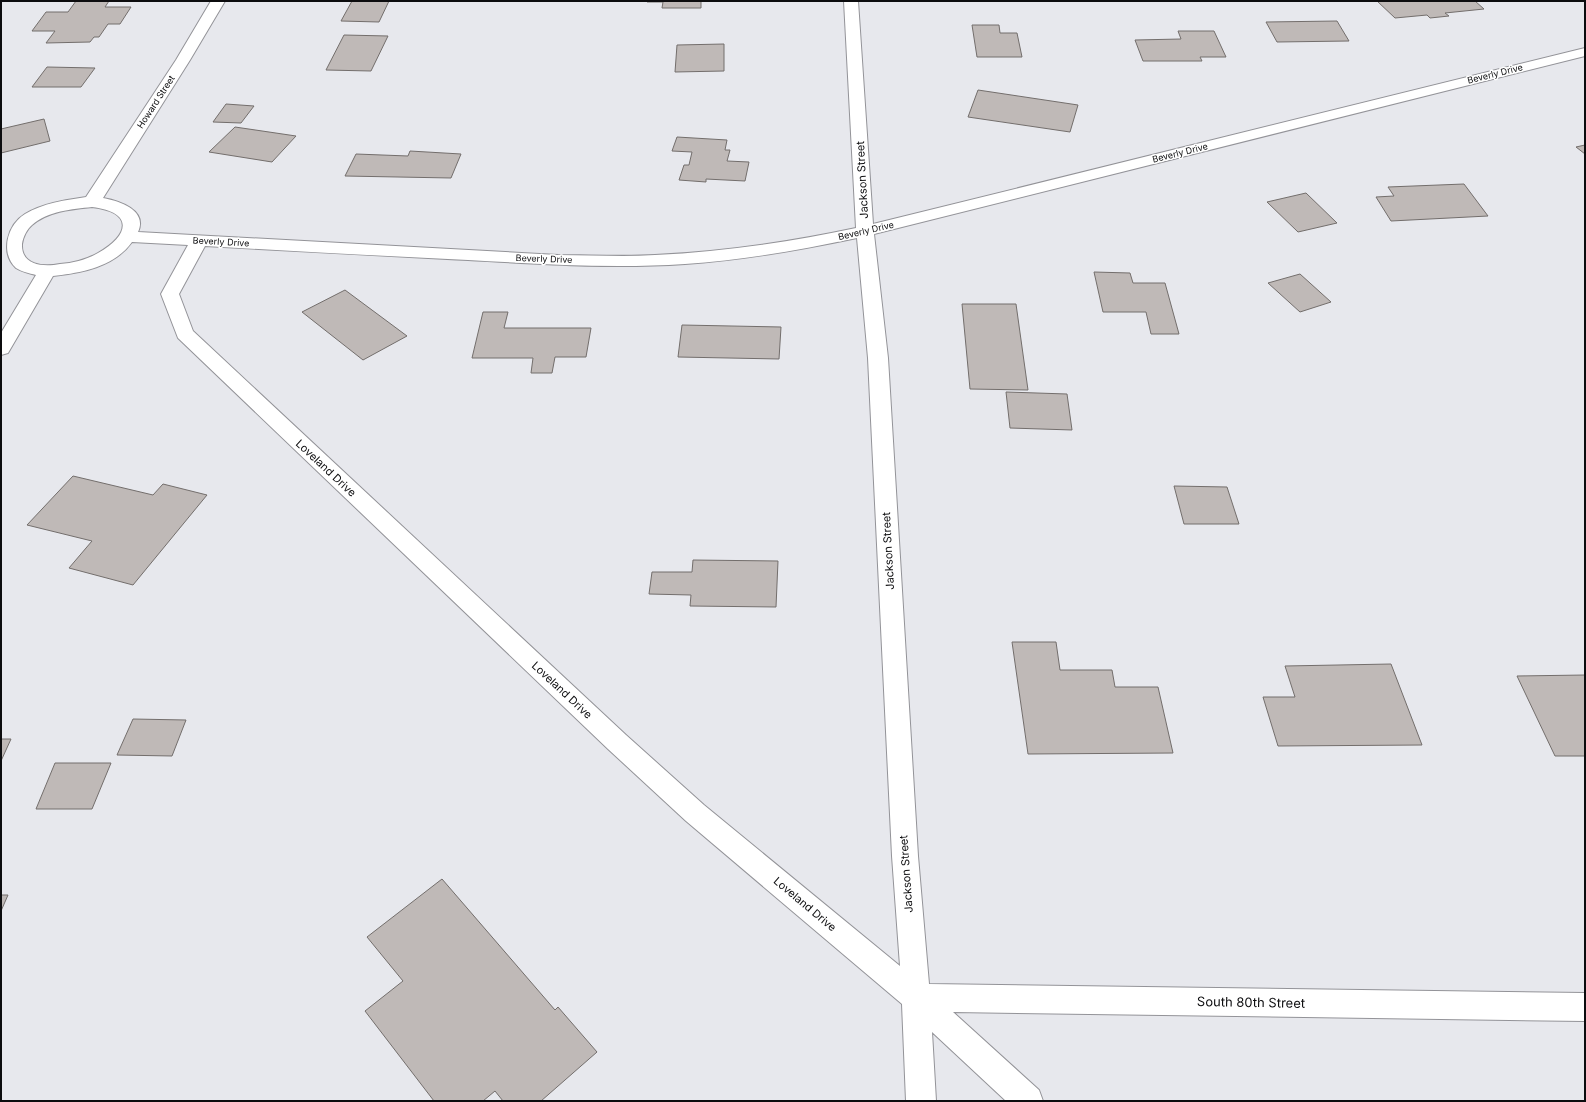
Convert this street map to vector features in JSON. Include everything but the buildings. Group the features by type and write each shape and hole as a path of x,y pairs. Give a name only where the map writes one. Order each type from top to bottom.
{"street":[{"name":"Howard Street","path":"92,202 183,60 218,1"},
{"name":"Jackson Street","path":"852,1 865,232 878,358 904,848 916,998 921,1101"},
{"name":"Beverly Drive","path":"128,237 558,260 623,261 674,259 722,254 823,241 865,232 1585,52"},
{"path":"92,202 115,206 130,217 132,226 128,237 118,248 86,265 47,271 29,268 16,263 9,254 8,231 40,214 74,203 92,202"},
{"name":"Loveland Drive","path":"198,241 170,294 184,334 617,742 695,813 916,998 1028,1101"},
{"path":"1,349 47,271"},
{"name":"South 80th Street","path":"916,998 1585,1007"}]}
